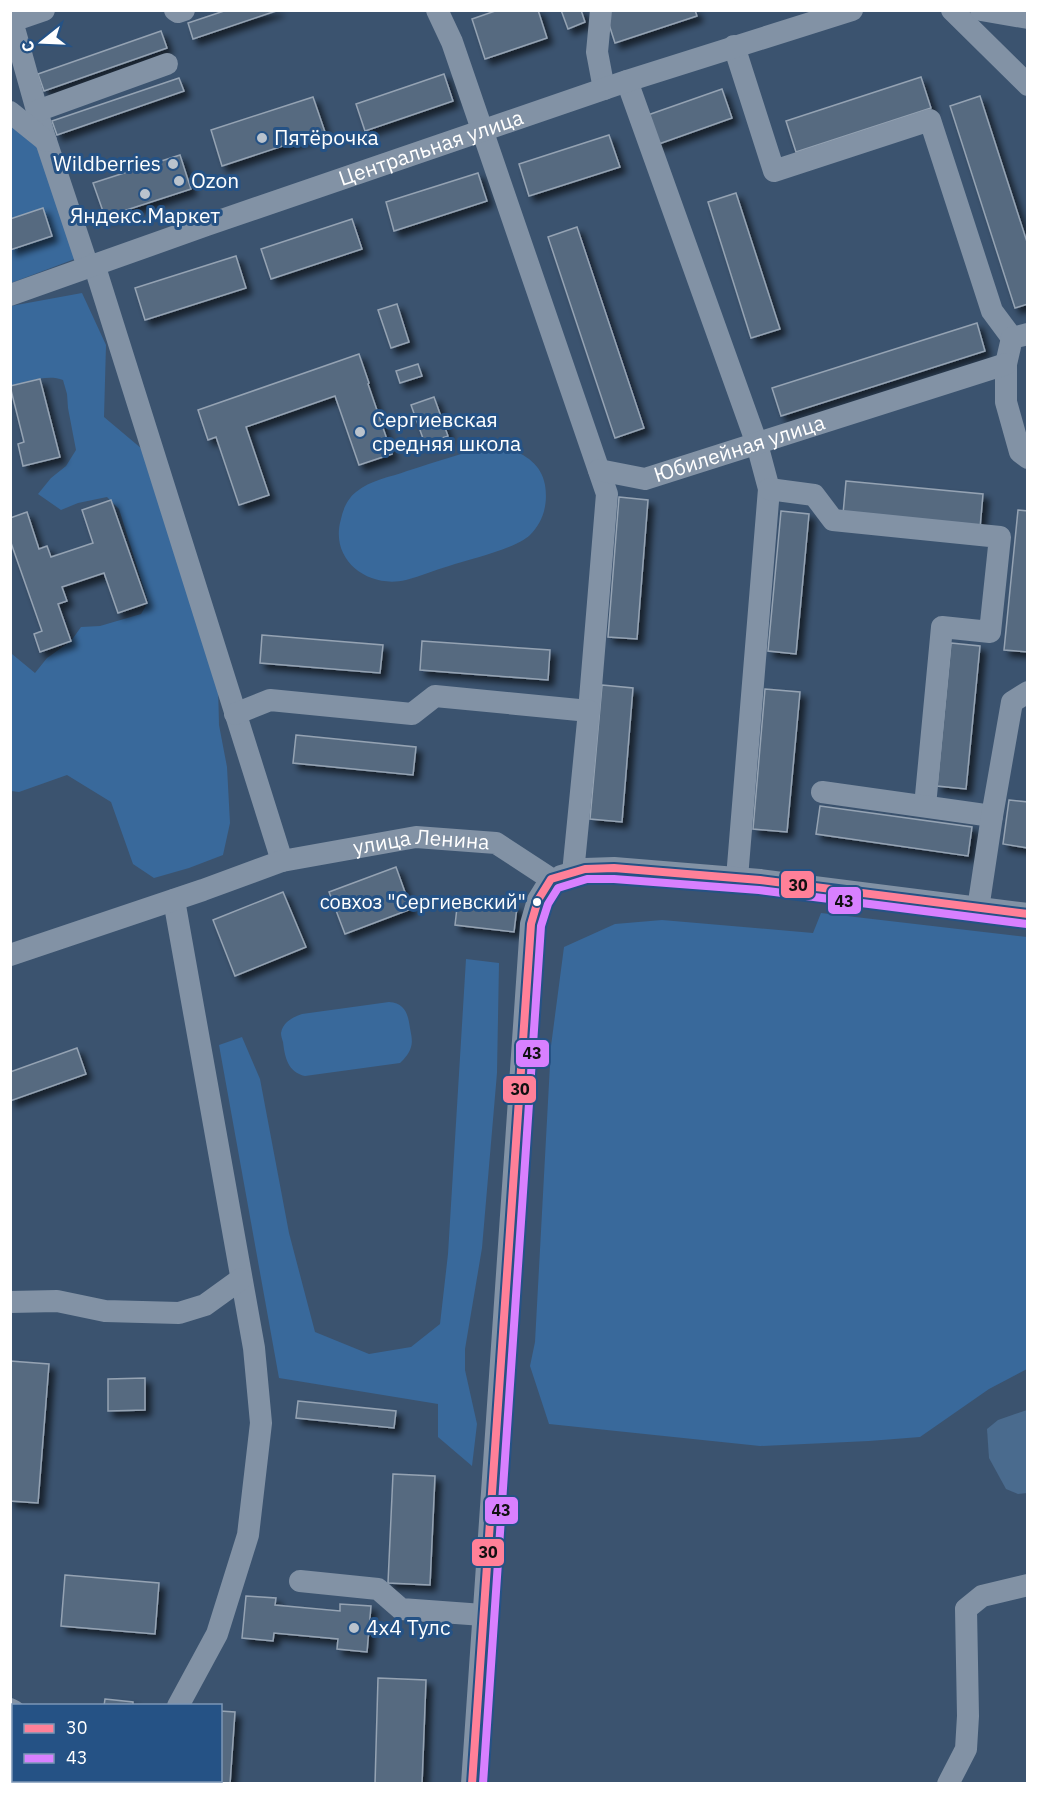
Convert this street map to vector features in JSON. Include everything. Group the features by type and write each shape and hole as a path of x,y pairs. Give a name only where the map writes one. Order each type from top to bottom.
{"street":[{"path":"44,10 11,19 46,141 91,265 282,861"},
{"path":"175,10 178,12 184,10"},
{"path":"437,10 452,42 608,494 573,873"},
{"path":"601,10 597,52 604,89"},
{"name":"Центральная улица","path":"10,295 91,265 627,81 852,10"},
{"path":"952,10 1028,85"},
{"path":"981,10 1028,18"},
{"path":"734,46 774,171 930,120 992,311 1020,336 1006,364 1006,402 1020,452 1028,458"},
{"path":"37,111 167,64"},
{"path":"627,81 757,444 769,489 737,878"},
{"path":"10,112 46,141"},
{"name":"Юбилейная улица","path":"599,470 645,479 1006,364"},
{"path":"769,489 814,495 833,520 1000,537 990,632 942,627 925,806"},
{"path":"978,909 1012,702 1028,692"},
{"path":"235,714 270,700 412,714 435,696 589,711"},
{"path":"822,792 992,816"},
{"name":"улица Ленина","path":"10,955 282,861 416,837 496,843 551,879"},
{"path":"472,1784 531,924 538,900 551,879 585,869 614,868 737,878 1028,914"},
{"path":"174,900 254,1348 261,1423 248,1535 217,1634 179,1704"},
{"path":"10,1302 57,1301 105,1311 179,1313 205,1305 241,1279"},
{"path":"300,1581 378,1589 402,1609 483,1615"},
{"path":"948,1784 966,1749 968,1716 966,1609 982,1596 1028,1585"}],"shaded area":[{"path":"11,119 39,144 80,257 11,283 11,250 52,236 43,209 11,219"},
{"path":"82,293 106,345 104,417 142,449 218,684 219,725 227,767 230,823 223,855 154,878 133,864 111,802 67,775 19,792 11,791 10,648 12,654 35,673 47,658 71,641 81,627 100,626 141,614 148,602 119,509 107,497 78,503 61,510 38,494 51,478 66,466 76,450 63,380 44,378 11,386 11,306"},
{"path":"499,446 528,458 539,469 543,477 546,492 544,511 539,524 530,535 503,549 406,580 392,582 366,575 346,559 339,534 341,519 353,494 381,479 475,450"},
{"path":"821,913 1027,937 1027,1369 989,1389 920,1437 760,1446 549,1424 530,1366 535,1342 551,1046 564,947 615,924 662,920 813,933"},
{"path":"466,959 499,963 497,1073 482,1248 465,1349 465,1370 477,1424 472,1466 438,1437 438,1404 279,1378 219,1045 242,1037 260,1079 289,1233 315,1332 369,1354 411,1347 440,1324 448,1254"},
{"path":"389,1002 402,1007 407,1014 412,1038 408,1054 400,1063 305,1076 299,1074 288,1064 281,1033 286,1023 292,1018 302,1014"},
{"path":"1027,1410 1027,1493 1018,1494 1006,1489 989,1458 987,1429 998,1420"}],"building":[{"path":"227,10 279,10 193,39 188,23"},
{"path":"498,10 538,10 547,38 485,59 472,19"},
{"path":"561,10 581,10 585,22 568,29"},
{"path":"610,10 695,10 697,16 615,43 605,12"},
{"path":"161,31 167,48 44,91 38,74"},
{"path":"444,74 453,101 365,131 356,104"},
{"path":"921,77 931,108 796,152 786,121"},
{"path":"179,78 184,91 57,135 52,121"},
{"path":"722,89 732,118 656,145 645,116"},
{"path":"980,96 1028,245 1028,304 1015,308 950,106"},
{"path":"313,97 325,132 222,166 211,130"},
{"path":"609,135 620,167 529,196 519,164"},
{"path":"180,155 191,189 105,217 93,183"},
{"path":"478,173 487,201 394,231 386,202"},
{"path":"736,193 780,329 751,338 708,202"},
{"path":"43,208 52,236 10,250 10,219"},
{"path":"352,219 362,249 271,279 261,249"},
{"path":"577,227 644,428 615,438 548,237"},
{"path":"236,256 246,288 145,320 135,288"},
{"path":"397,304 409,342 391,348 378,310"},
{"path":"977,323 985,351 781,416 772,388"},
{"path":"359,354 392,454 359,465 335,396 246,427 269,495 239,505 216,437 208,440 198,410"},
{"path":"418,364 422,376 400,383 396,371"},
{"path":"40,379 60,457 23,466 18,444 24,442 10,386"},
{"path":"434,397 448,436 425,444 411,405"},
{"path":"846,481 983,494 980,528 843,514"},
{"path":"619,497 648,500 637,639 608,637"},
{"path":"111,500 147,603 118,613 104,573 62,587 67,601 58,604 71,641 40,652 34,634 42,631 10,540 10,518 27,512 39,549 47,546 51,557 93,543 82,510"},
{"path":"1018,510 1028,511 1028,652 1004,650"},
{"path":"781,511 809,514 796,654 768,651"},
{"path":"262,635 383,645 380,673 260,663"},
{"path":"422,641 550,650 548,680 420,670"},
{"path":"951,643 980,646 966,789 937,786"},
{"path":"602,685 633,688 622,822 590,819"},
{"path":"765,689 800,692 787,832 753,829"},
{"path":"296,735 416,747 413,775 293,763"},
{"path":"1009,800 1028,802 1028,848 1003,844"},
{"path":"820,806 972,827 968,856 816,834"},
{"path":"396,867 411,909 345,934 329,892"},
{"path":"283,892 306,947 235,976 213,920"},
{"path":"458,899 517,907 514,932 455,925"},
{"path":"77,1048 86,1074 10,1101 10,1072"},
{"path":"10,1361 49,1364 38,1503 10,1501"},
{"path":"145,1378 145,1410 108,1411 108,1379"},
{"path":"298,1401 396,1411 394,1428 296,1418"},
{"path":"393,1474 435,1476 430,1585 388,1583"},
{"path":"65,1575 159,1583 155,1634 61,1626"},
{"path":"246,1596 276,1598 275,1605 340,1611 340,1604 371,1606 367,1652 337,1649 338,1639 274,1633 273,1641 242,1638"},
{"path":"378,1678 426,1680 422,1784 375,1784"},
{"path":"105,1699 133,1702 133,1704 104,1704"},
{"path":"222,1711 235,1712 230,1784 199,1784 199,1782 222,1782"}],"transit line":[{"name":"30","path":"472,1784 531,924 538,900 551,879 585,869 614,868 760,880 1028,914"},
{"name":"43","path":"483,1784 541,926 548,904 558,888 587,879 614,879 759,890 1027,924"}],"place":[{"name":"Пятёрочка","path":"262,138"},
{"name":"Wildberries","path":"173,164"},
{"name":"Ozon","path":"179,181"},
{"name":"Яндекс.Маркет","path":"145,194"},
{"name":"Сергиевская средняя школа","path":"360,432"},
{"name":"совхоз \"Сергиевский\"","path":"537,902"},
{"name":"4x4 Тулс","path":"354,1628"}]}
